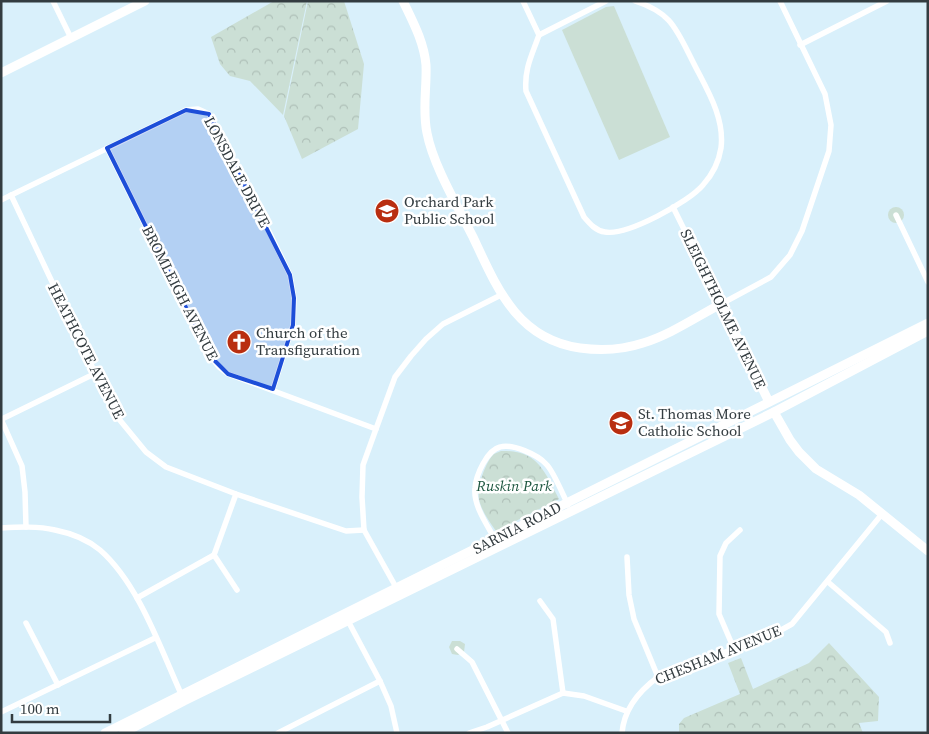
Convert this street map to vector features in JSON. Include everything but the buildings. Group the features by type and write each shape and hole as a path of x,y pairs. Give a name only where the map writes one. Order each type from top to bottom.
{"main road":[{"path":"1,73 145,1"},
{"path":"403,1 421,39 426,65 425,124 432,149 501,294 513,311 529,327 550,340 572,346 597,350 621,349 646,342 721,304"},
{"name":"SLEIGHTHOLME AVENUE","path":"721,304 769,402"},
{"name":"SARNIA ROAD","path":"105,733 183,698 346,618 499,548 569,507 769,402 928,323"},
{"name":"SARNIA ROAD","path":"346,618 397,588 495,539 569,507 774,412 928,331"},
{"path":"774,412 790,440 816,469 859,495 928,551"},
{"name":"SARNIA ROAD","path":"123,733 183,698"}],"street":[{"path":"53,1 71,38"},
{"path":"523,1 539,35"},
{"path":"606,1 539,35 525,71 526,91 584,217 592,227 604,232 630,229 673,207 702,187 714,169 721,150 722,138 719,122 710,97 671,21 653,8 635,1"},
{"path":"721,304 771,278 790,255 802,231 829,151 831,126 825,94 780,1"},
{"path":"800,45 886,1"},
{"name":"LONSDALE DRIVE","path":"1,200 186,110 198,109 209,114 246,184 290,275 294,298 294,325 273,390"},
{"name":"BROMLEIGH AVENUE","path":"107,148 210,356 219,367 228,374 376,428"},
{"name":"HEATHCOTE AVENUE","path":"11,196 114,413 146,452 166,467 236,494 346,531 364,530"},
{"name":"SLEIGHTHOLME AVENUE","path":"673,207 721,304"},
{"path":"896,215 928,282"},
{"path":"397,588 364,530 363,465 376,428 396,377 410,356 443,324 501,294"},
{"path":"26,527 22,466 2,419 94,374"},
{"name":"SLEIGHTHOLME AVENUE","path":"769,402 774,412"},
{"path":"499,548 477,504 475,488 482,464 493,450 501,446 524,450 547,464 569,507"},
{"path":"137,598 214,555 236,494"},
{"name":"CHESHAM AVENUE","path":"622,733 626,712 645,687 658,677 774,634 792,624 882,514"},
{"path":"1,528 54,529 78,537 98,549 117,567 137,598 183,698"},
{"path":"734,649 719,614 720,556 726,543 740,530"},
{"path":"214,555 237,590"},
{"path":"627,557 629,595 634,620 658,677"},
{"path":"828,582 886,632 890,644"},
{"path":"540,601 553,619 563,693"},
{"path":"346,618 380,681 391,706 397,733"},
{"path":"26,624 58,686"},
{"path":"1,712 155,638"},
{"path":"457,648 472,662 508,733"},
{"path":"278,733 380,681"},
{"path":"469,733 563,693 584,696 626,712"}],"highlighted area":[{"path":"186,110 209,114 290,275 294,298 293,325 273,389 228,374 210,356 107,148"}],"green space":[{"path":"274,1 307,1 283,115 250,81 230,76 220,64 211,37"},
{"path":"308,1 344,1 364,64 358,129 302,159 284,116"},
{"path":"614,6 670,137 619,160 562,30 606,7"},
{"path":"896,207 904,215 896,223 888,215"},
{"name":"Ruskin Park","path":"501,451 524,454 532,458 544,471 559,499 496,531 483,511 479,499 479,488 482,475 488,463 494,454"},
{"path":"452,641 460,641 465,644 464,652 458,655 452,654 449,647"},
{"path":"829,643 879,697 878,721 859,723 863,733 679,733 679,724 684,718 740,694 728,663 741,658 753,689 809,663"}],"place":[{"name":"Orchard Park Public School","path":"387,211"},
{"name":"Church of the Transfiguration","path":"239,342"},
{"name":"St. Thomas More Catholic School","path":"621,423"}]}
